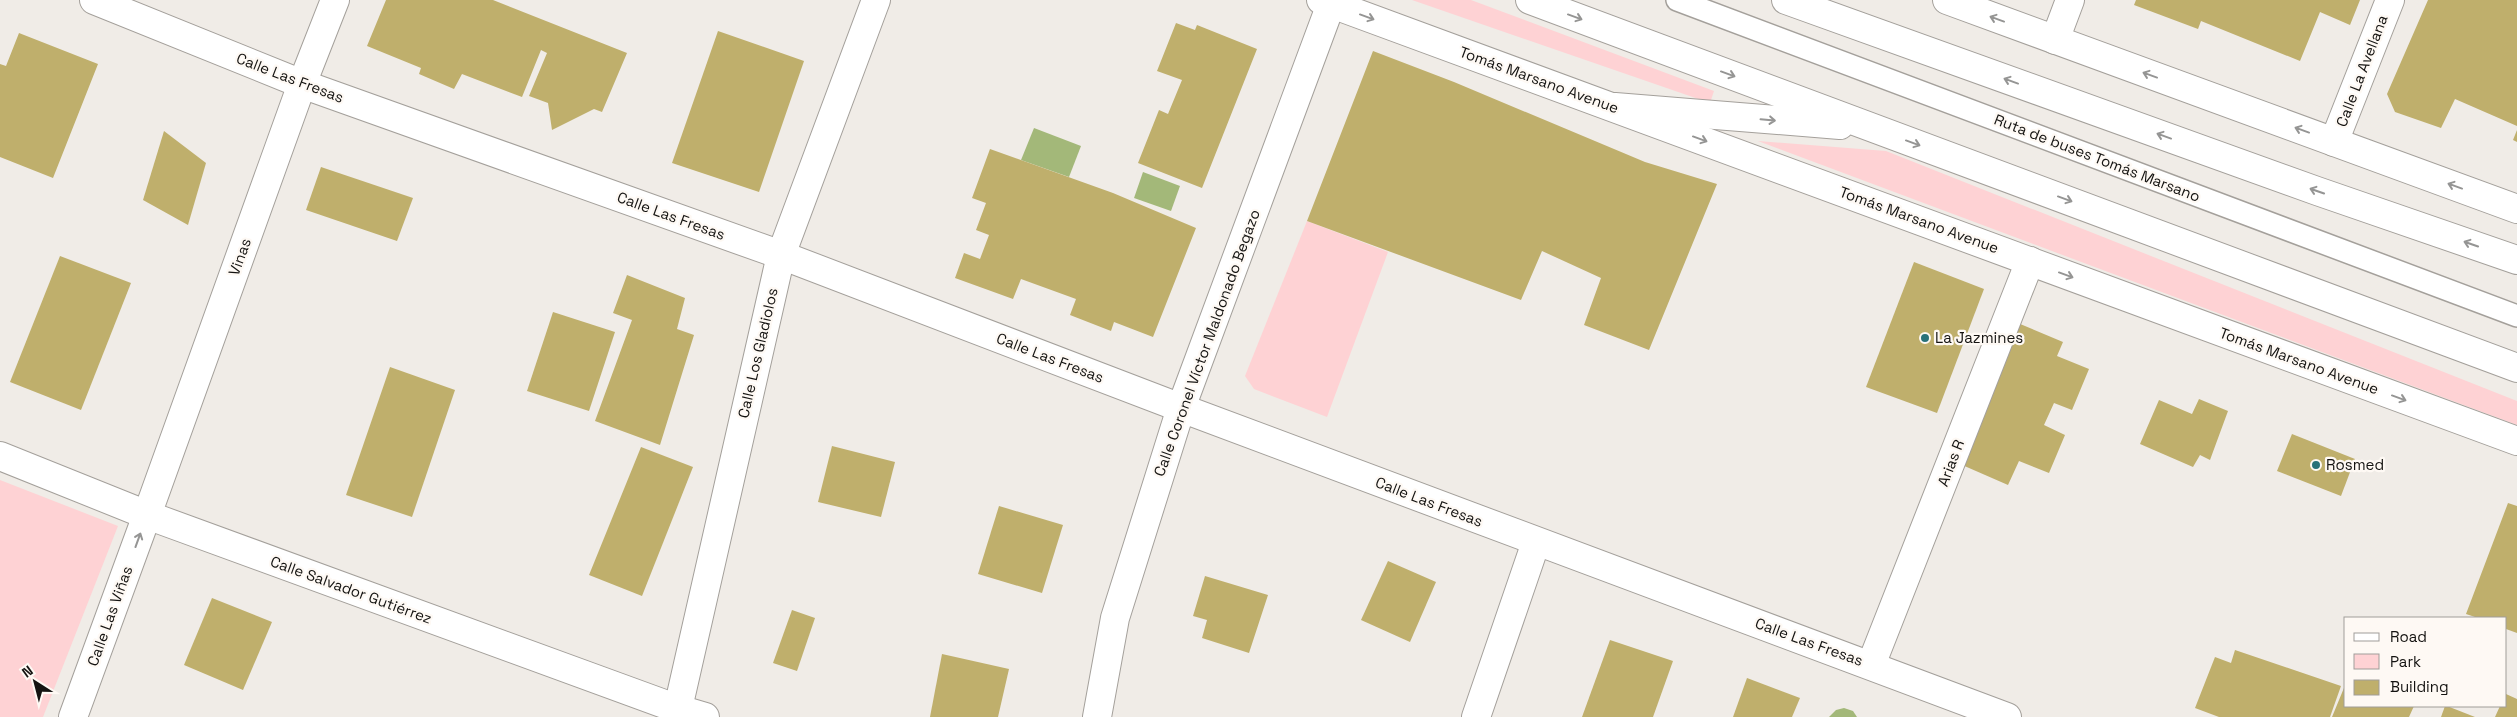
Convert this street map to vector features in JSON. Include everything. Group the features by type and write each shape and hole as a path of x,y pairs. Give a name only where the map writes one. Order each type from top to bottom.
{"street":[{"name":"Calle Las Fresas","path":"94,0 302,84 781,255 1180,408 2007,717"},
{"name":"Vinas","path":"147,515 302,84 335,0"},
{"name":"Calle Los Gladiolos","path":"677,713 781,255 876,0"},
{"path":"1530,0 2517,368"},
{"path":"1786,0 2317,191 2517,260"},
{"path":"1947,0 2517,209"},
{"path":"2055,40 2070,0"},
{"name":"Calle La Avellana","path":"2334,142 2390,0"},
{"name":"Tomás Marsano Avenue","path":"1326,2 2517,441"},
{"name":"Calle Coronel Víctor Maldonado Begazo","path":"1097,717 1115,618 1180,408 1326,2"},
{"path":"1614,107 1872,127"},
{"name":"Arias R","path":"1871,665 2030,261"},
{"name":"Calle Salvador Gutiérrez","path":"0,456 147,515 677,713 705,717"},
{"name":"Calle Las Viñas","path":"73,717 147,515"},
{"path":"1476,717 1536,542"}],"lane":[{"name":"Ruta de buses Tomás Marsano","path":"1676,0 2517,316"}],"green space":[{"path":"1412,0 1471,0 1714,91 1710,103"},
{"path":"1758,141 1886,151 2517,401 2517,425"},
{"path":"1307,221 1388,252 1327,417 1254,389 1245,376"},
{"path":"0,480 118,526 43,717 0,717"}],"shaded area":[{"path":"1034,128 1081,146 1069,177 1021,160"},
{"path":"1143,172 1180,186 1171,211 1134,198"},
{"path":"1844,708 1853,711 1857,717 1829,717 1836,710"}],"building":[{"path":"386,0 493,0 627,53 602,112 594,109 552,130 548,103 529,96 547,53 541,50 522,97 462,74 454,89 419,74 421,68 367,46"},
{"path":"2136,0 2360,0 2350,25 2320,12 2300,61 2201,21 2198,29 2134,5"},
{"path":"2428,0 2517,0 2517,126 2455,99 2441,128 2395,112 2387,94"},
{"path":"1176,23 1195,30 1197,25 1257,49 1202,188 1138,163 1159,110 1168,114 1182,80 1157,71"},
{"path":"718,31 804,61 759,192 672,163"},
{"path":"19,33 98,64 53,178 0,157 0,64 6,66"},
{"path":"1373,51 1454,82 1645,162 1717,184 1649,350 1584,325 1601,278 1542,251 1521,300 1307,221"},
{"path":"2517,130 2517,142 2513,140"},
{"path":"164,131 206,163 188,225 143,200"},
{"path":"990,149 1113,193 1196,228 1153,337 1114,322 1111,331 1070,315 1076,299 1021,279 1013,299 955,278 964,253 980,259 989,235 976,230 986,203 972,198"},
{"path":"321,167 413,198 397,241 306,210"},
{"path":"60,256 131,283 81,410 10,382"},
{"name":"La Jazmines","path":"1914,262 1984,289 1937,413 1866,387"},
{"path":"627,275 685,298 677,329 694,335 660,445 595,421 632,320 613,313"},
{"path":"553,312 615,332 589,411 527,391"},
{"path":"2013,321 2063,342 2057,356 2089,369 2072,410 2054,403 2044,425 2065,435 2049,473 2019,461 2008,485 1953,461"},
{"path":"390,367 455,390 412,517 346,495"},
{"path":"2199,399 2228,411 2210,460 2200,455 2193,467 2140,444 2159,400 2192,414"},
{"name":"Rosmed","path":"2292,434 2355,459 2341,496 2277,471"},
{"path":"832,446 895,462 881,517 818,502"},
{"path":"641,447 693,467 642,596 589,575"},
{"path":"2508,503 2517,506 2517,633 2507,629 2507,617 2475,617 2466,614"},
{"path":"999,506 1063,525 1042,593 978,574"},
{"path":"1388,561 1436,582 1410,642 1361,620"},
{"path":"1205,576 1268,595 1249,653 1202,638 1207,620 1193,616"},
{"path":"212,598 272,622 243,690 184,665"},
{"path":"792,610 815,618 797,671 773,663"},
{"path":"1610,640 1673,661 1653,717 1582,717"},
{"path":"2235,650 2341,686 2330,717 2219,717 2195,708 2215,657 2231,663"},
{"path":"942,654 1009,669 998,717 930,717"},
{"path":"1747,678 1800,698 1792,717 1733,717"},
{"path":"2344,688 2344,707 2414,707 2409,717 2332,717"},
{"path":"2507,694 2517,699 2517,717 2495,717 2500,707 2507,707"},
{"path":"2445,707 2450,707 2475,717 2441,717"}],"place":[{"name":"La Jazmines","path":"1925,338"},
{"name":"Rosmed","path":"2316,465"}]}
